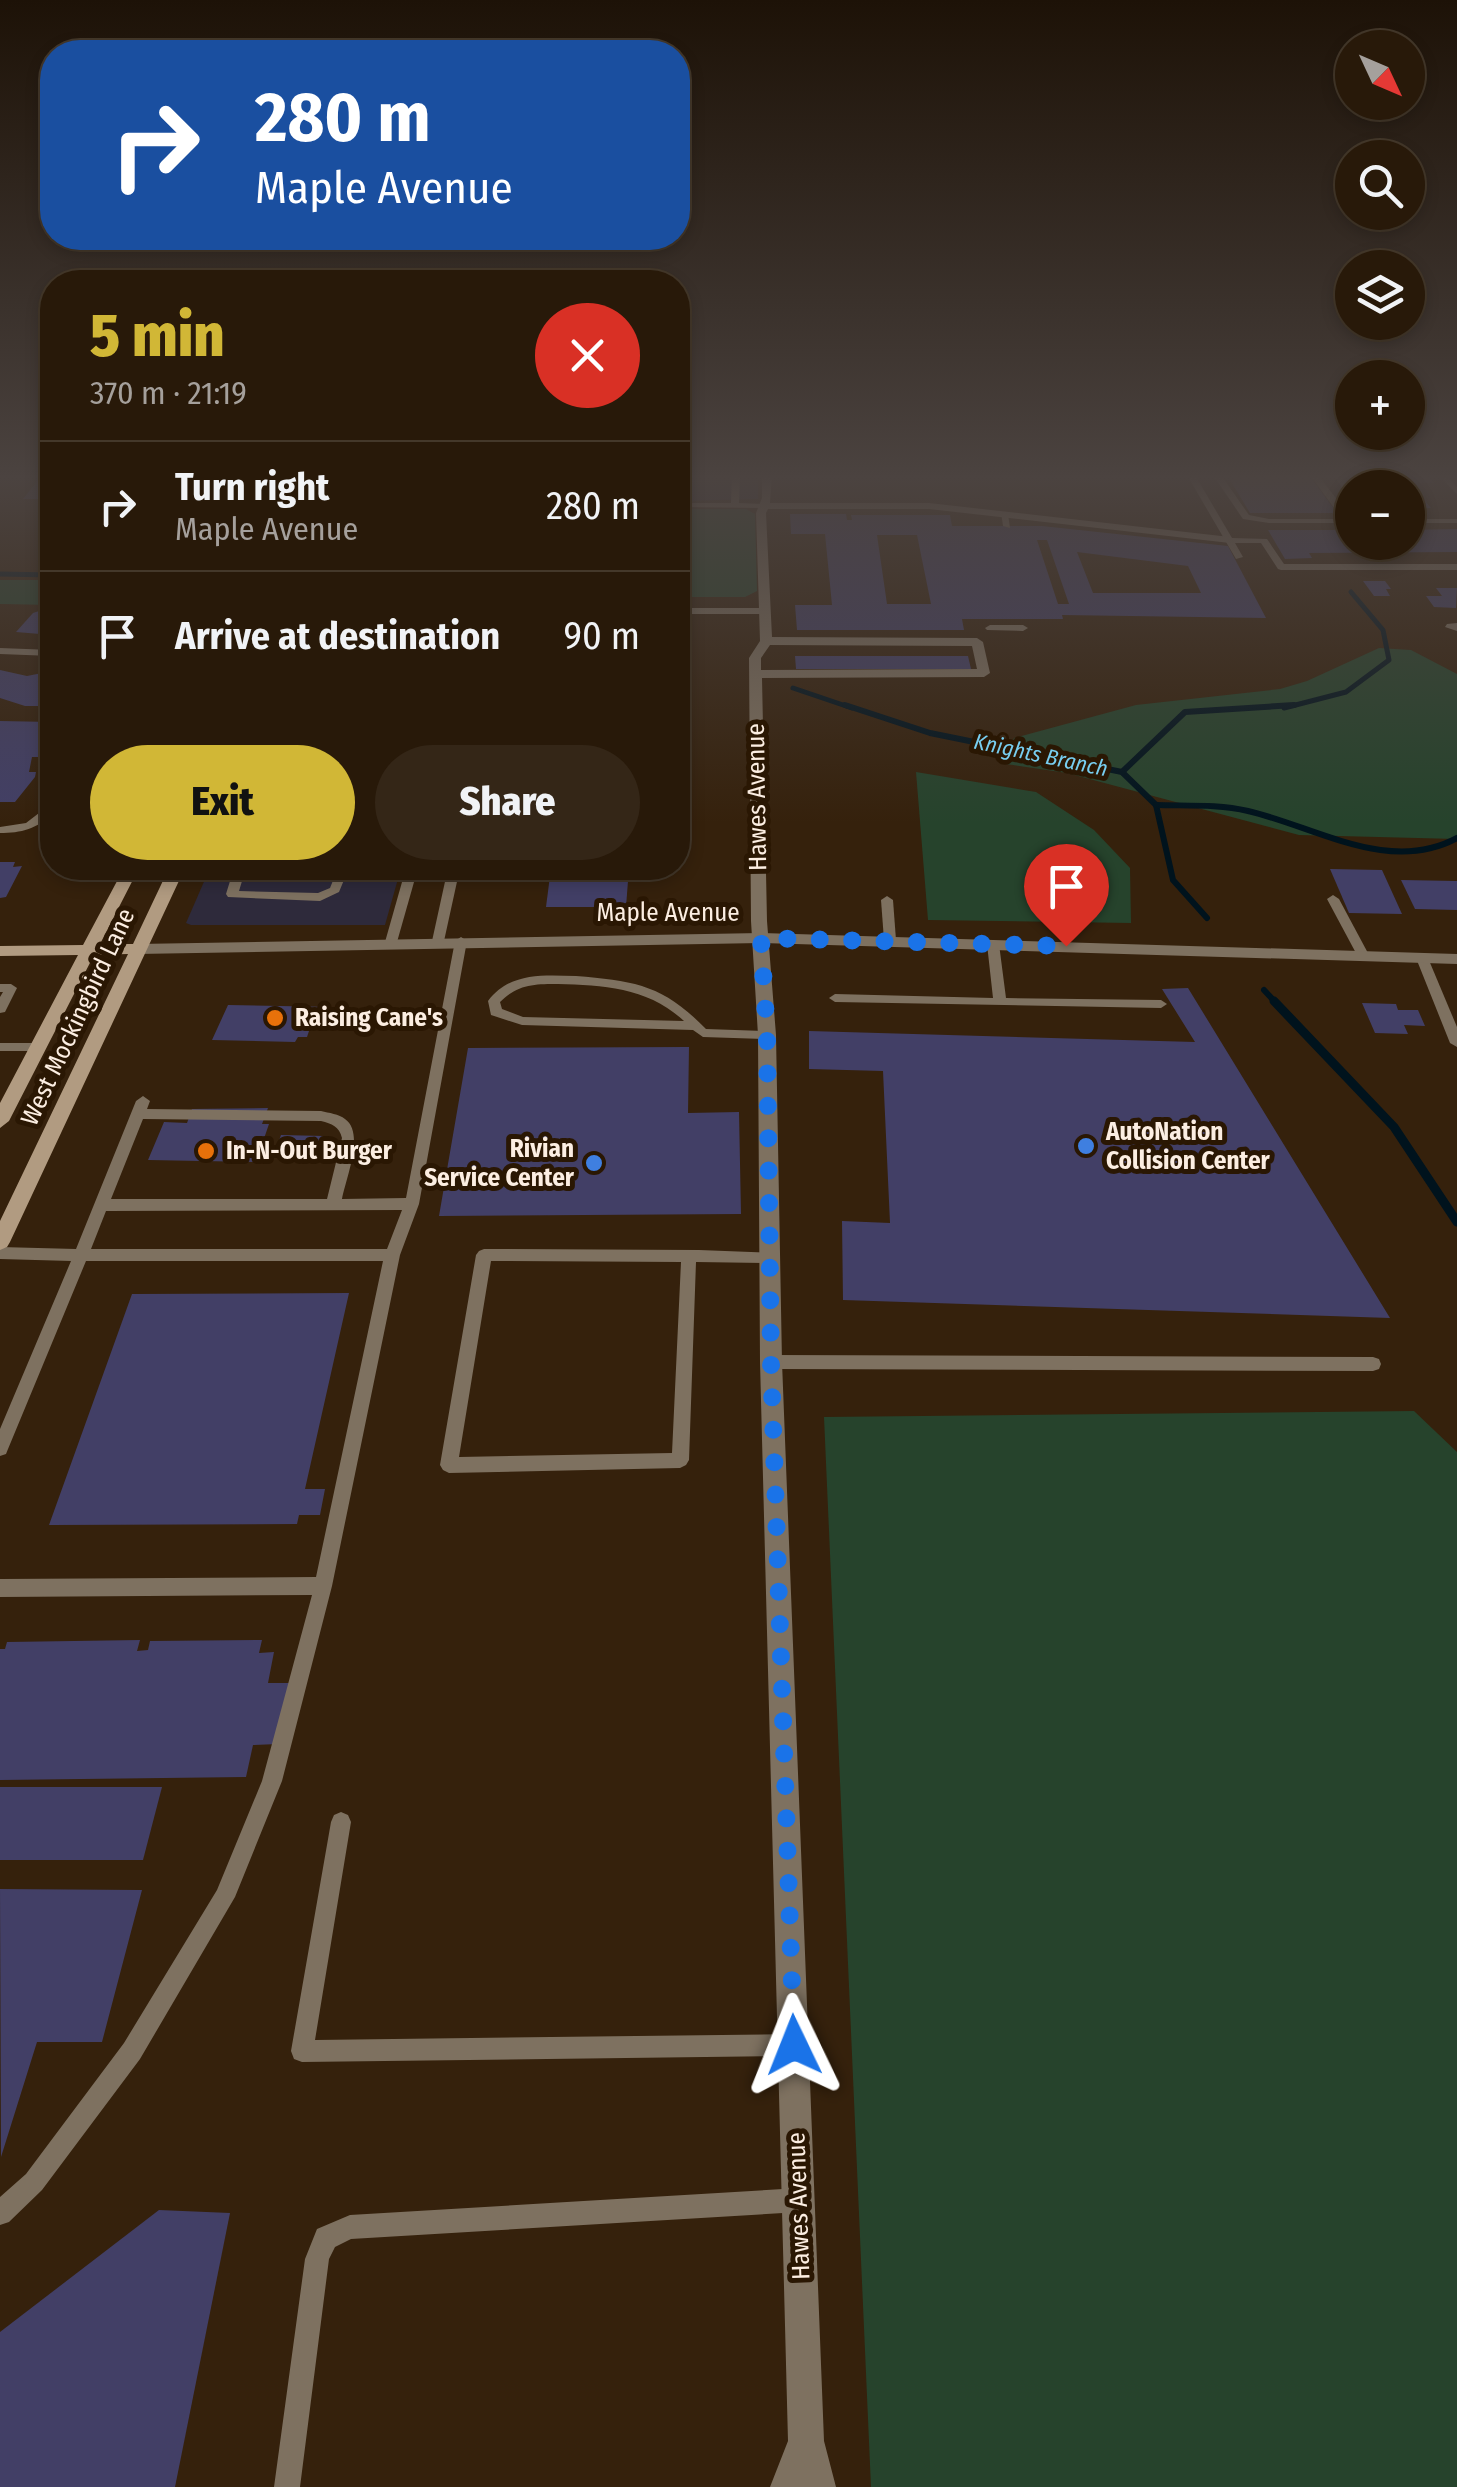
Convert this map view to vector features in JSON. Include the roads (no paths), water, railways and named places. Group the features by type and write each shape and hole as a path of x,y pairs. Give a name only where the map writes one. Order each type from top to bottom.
{"main road":[{"name":"West Mockingbird Lane","path":"0,1121 124,880"},
{"name":"West Mockingbird Lane","path":"0,1242 171,880"},
{"name":"Maple Avenue","path":"0,951 137,949"}],"street":[{"name":"Hawes Avenue","path":"764,591 766,641 755,658 755,674 767,1035 771,1362 806,2442 818,2487"},
{"path":"755,674 984,672 977,642 766,641"},
{"name":"Maple Avenue","path":"137,949 761,938 1457,959"},
{"name":"Hawes Avenue","path":"788,2487 806,2442"}],"lane":[{"path":"690,611 764,611"},
{"path":"977,642 990,623 1023,628"},
{"path":"0,651 40,653"},
{"path":"0,830 28,828 40,821"},
{"path":"236,880 232,894 312,897 328,896 339,880"},
{"path":"391,942 409,880"},
{"path":"438,941 451,880"},
{"path":"1332,899 1363,956"},
{"path":"887,900 890,940"},
{"path":"0,2213 34,2182 132,2051 224,1896 272,1780 323,1586 392,1255 412,1204 461,941"},
{"path":"993,944 1000,1002"},
{"path":"1422,958 1457,1043"},
{"path":"696,1026 522,1022 496,1012 494,1000 505,987 526,981 628,987 660,997 696,1026 703,1033 767,1035"},
{"path":"0,988 11,988 0,1008"},
{"path":"835,998 1161,1004"},
{"path":"0,1047 37,1047"},
{"path":"0,1449 140,1108 321,1116 341,1122 349,1138 333,1204"},
{"path":"101,1205 412,1204"},
{"path":"0,1253 392,1255"},
{"path":"689,1256 680,1460 448,1466 484,1255 689,1256 770,1257"},
{"path":"771,1362 1372,1364"},
{"path":"0,1588 323,1586"},
{"path":"342,1822 302,2052 794,2045"},
{"path":"287,2487 317,2259 326,2238 350,2227 800,2200"}],"waterway":[{"path":"1284,708 1346,692 1389,660 1383,630 1351,592"},
{"name":"Knights Branch","path":"793,688 852,708"},
{"name":"Knights Branch","path":"845,705 930,733 1122,772"},
{"path":"1122,772 1185,712 1294,705"},
{"name":"Knights Branch","path":"1122,772 1156,805"},
{"path":"1156,805 1248,811 1378,850 1405,852 1457,838"},
{"name":"Knights Branch","path":"1156,805 1173,880 1207,918"},
{"name":"Knights Branch","path":"1264,990 1277,1004"},
{"name":"Knights Branch","path":"1274,1001 1394,1127 1457,1222"}],"place":[{"name":"Raising Cane's","path":"275,1018"},
{"name":"AutoNation Collision Center","path":"1086,1146"},
{"name":"In-N-Out Burger","path":"206,1151"},
{"name":"Rivian Service Center","path":"594,1163"}]}
